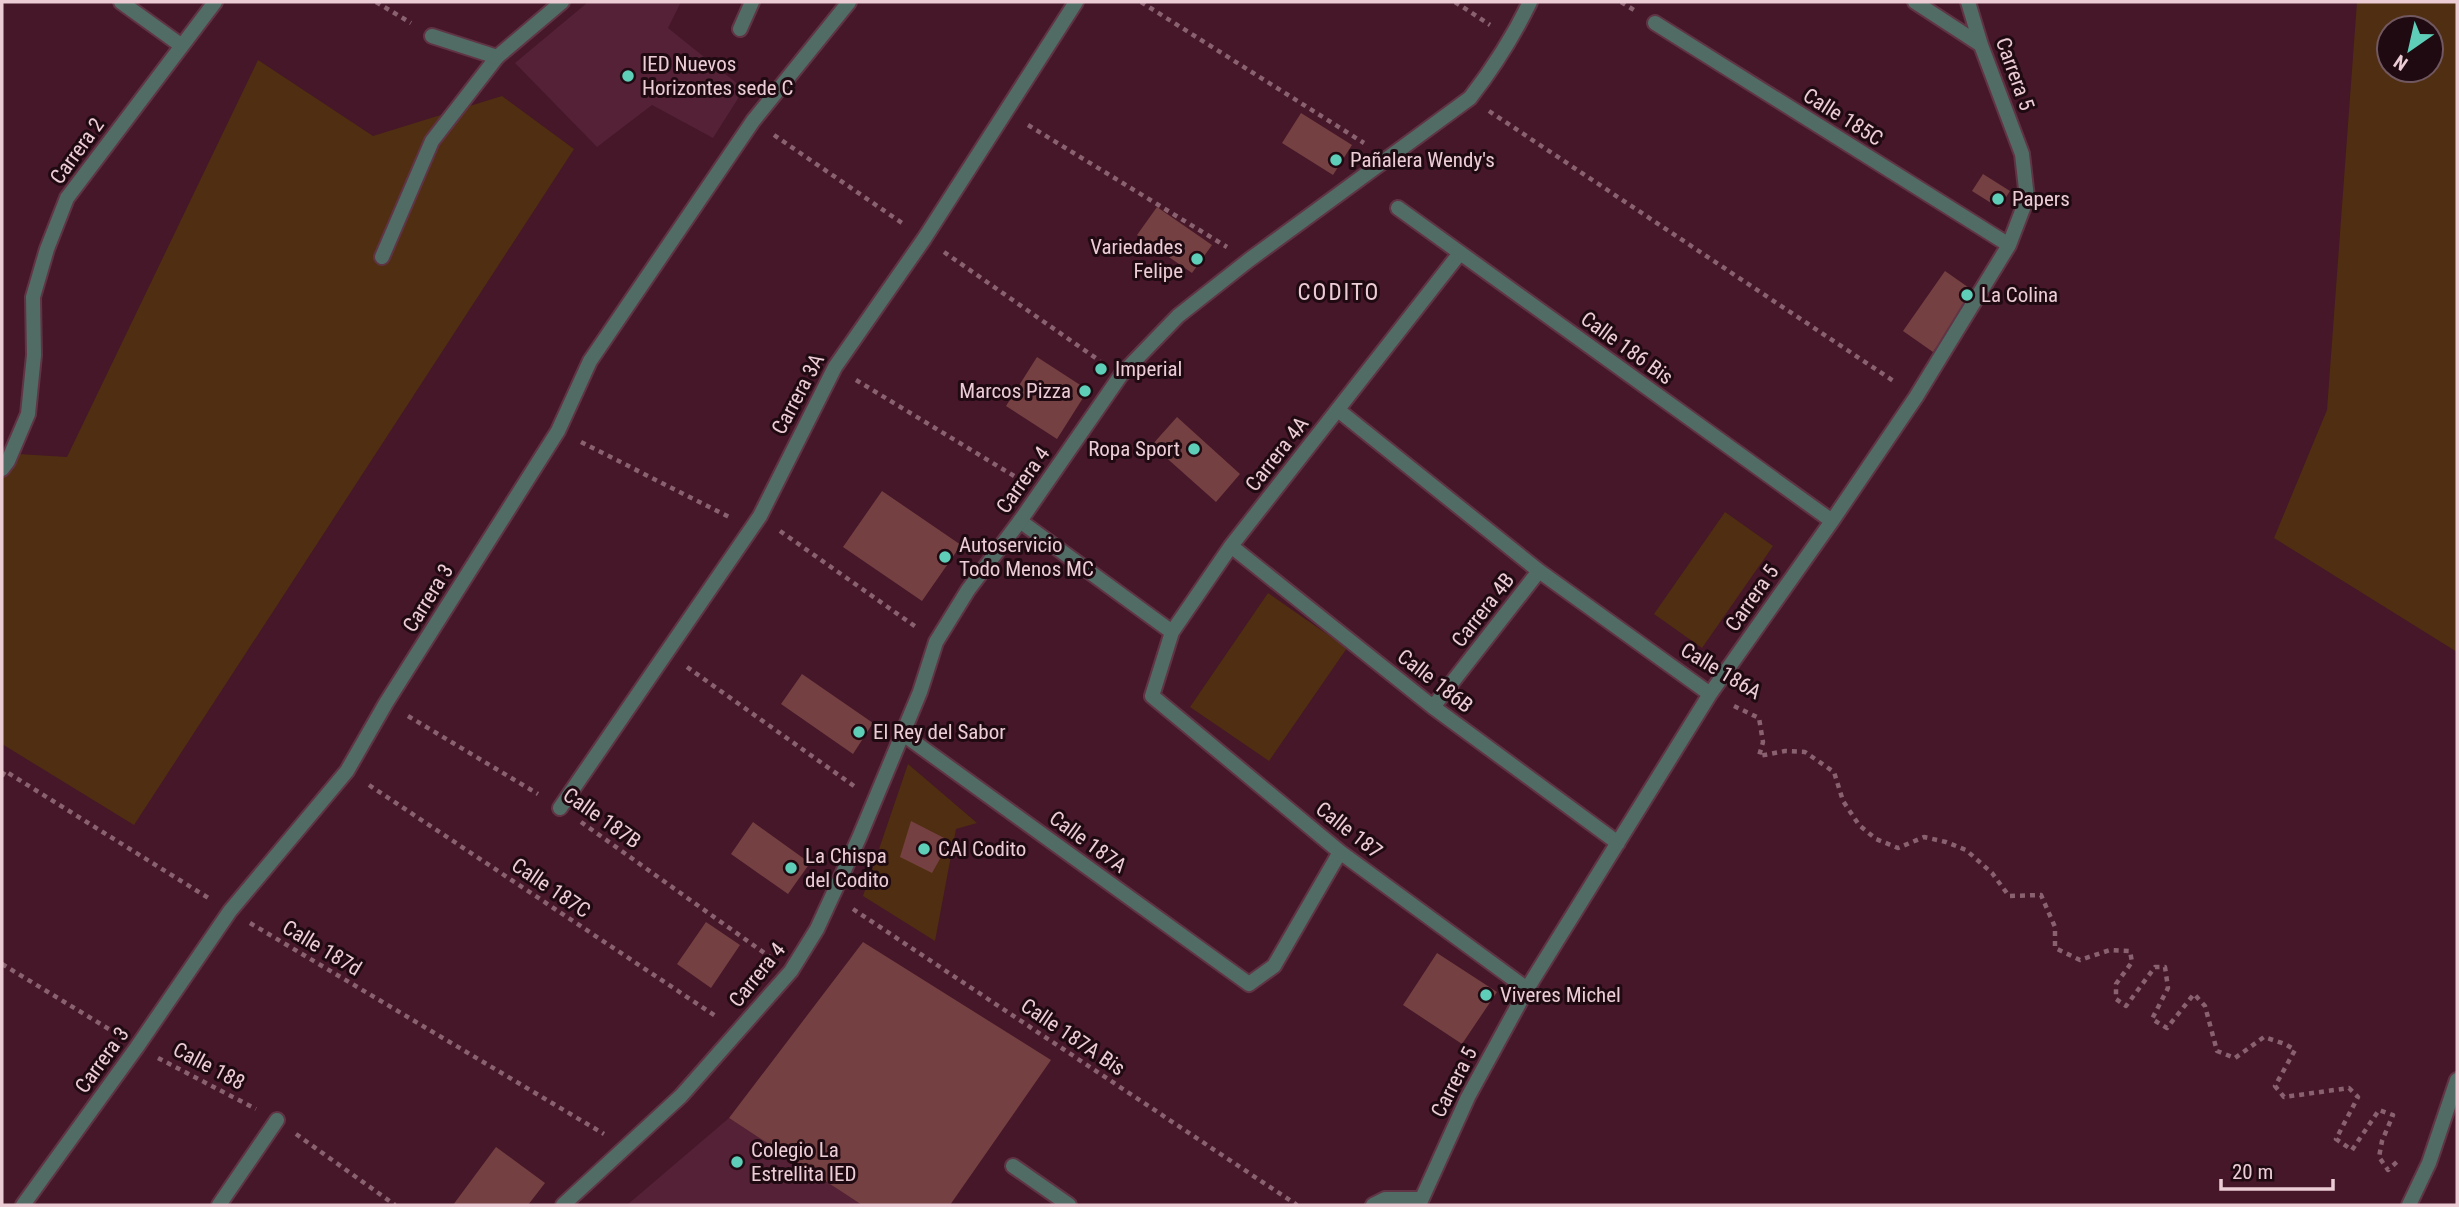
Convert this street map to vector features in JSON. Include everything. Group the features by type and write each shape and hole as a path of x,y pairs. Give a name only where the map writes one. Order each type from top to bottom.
{"street":[{"path":"121,2 182,46"},
{"name":"Carrera 2","path":"2,469 9,461 28,414 34,355 33,297 47,248 67,198 215,2"},
{"path":"382,257 432,141 497,57 562,2"},
{"path":"740,29 751,2"},
{"name":"Carrera 3","path":"23,1205 138,1046 230,911 347,771 386,703 558,431 590,361 753,121 849,2"},
{"name":"Carrera 3A","path":"561,808 756,522 835,367 924,239 1076,2"},
{"name":"Carrera 4","path":"563,1205 681,1096 791,971 817,929 875,801 903,734 936,642 968,590 1041,492 1121,375 1178,316 1249,260 1470,98 1494,67 1530,2"},
{"path":"1914,2 1982,45"},
{"name":"Carrera 5","path":"1420,1202 1468,1097 1527,989 1710,694 1916,397 2009,245 2027,198 2022,154 1968,2"},
{"name":"Calle 185C","path":"1655,23 2009,245"},
{"path":"432,36 497,57"},
{"name":"Calle 186 Bis","path":"1398,208 1832,521"},
{"name":"Carrera 4A","path":"1152,696 1172,632 1231,546 1460,254"},
{"name":"Calle 186A","path":"1338,410 1539,571 1710,694"},
{"path":"1020,521 1172,632"},
{"name":"Calle 186B","path":"1231,546 1433,707 1618,843"},
{"name":"Carrera 4B","path":"1433,707 1539,571"},
{"name":"Calle 187","path":"1152,696 1340,852 1527,989"},
{"name":"Calle 187A","path":"903,734 1249,984 1274,966 1340,852"},
{"path":"2409,1205 2429,1163 2457,1080"},
{"path":"219,1205 277,1120"},
{"path":"1013,1166 1069,1205"},
{"path":"1373,1205 1385,1199 1420,1202"}],"path":[{"path":"376,2 432,36"},
{"path":"1141,2 1389,158"},
{"path":"1455,2 1512,38"},
{"path":"1004,111 1249,260"},
{"path":"1497,116 1916,397"},
{"path":"753,121 1121,375"},
{"path":"835,367 1041,492"},
{"path":"558,431 756,522 936,642"},
{"path":"666,652 875,801"},
{"name":"Calle 186A","path":"1710,694 1759,718 1763,742 1759,756 1785,751 1805,752 1834,772 1843,801 1859,825 1876,839 1898,848 1924,838 1946,842 1966,850 1992,873 2008,895 2041,895 2055,927 2055,948 2080,960 2110,950 2130,951 2132,962 2116,984 2116,999 2126,1006 2155,967 2165,967 2168,988 2152,1019 2167,1028 2194,995 2205,1006 2217,1051 2235,1058 2264,1037 2285,1044 2295,1051 2275,1086 2284,1097 2349,1088 2358,1097 2336,1139 2352,1150 2379,1110 2393,1115 2379,1157 2388,1170 2412,1148 2429,1163"},
{"name":"Calle 187B","path":"386,703 561,808 791,971"},
{"name":"Calle 187C","path":"347,771 738,1031"},
{"name":"Calle 187d","path":"3,773 626,1147"},
{"name":"Calle 187A Bis","path":"832,895 1297,1205"},
{"name":"Calle 188","path":"2,964 138,1046 277,1120 394,1205"}],"shaded area":[{"name":"IED Nuevos Horizontes sede C","path":"588,2 681,2 668,28 744,89 713,138 652,105 597,147 515,63"},
{"path":"2357,2 2457,2 2457,652 2274,538 2327,410"},
{"path":"258,60 373,136 502,96 574,149 134,825 2,744 2,453 67,457"},
{"path":"1725,512 1773,546 1702,648 1654,614"},
{"path":"1268,593 1347,648 1269,761 1190,707"},
{"path":"908,764 977,823 956,829 935,941 863,896"},
{"name":"Colegio La Estrellita IED","path":"729,1118 862,1205 627,1205"}],"building":[{"path":"1301,113 1352,145 1333,175 1282,143"},
{"path":"1983,174 2010,191 1999,208 1972,191"},
{"path":"1157,207 1212,245 1192,273 1137,235"},
{"path":"1945,271 1975,292 1933,352 1903,331"},
{"path":"1037,357 1088,390 1057,439 1006,406"},
{"path":"1177,417 1240,474 1216,502 1152,445"},
{"path":"882,491 961,545 922,601 843,547"},
{"path":"802,674 873,723 853,754 781,704"},
{"name":"CAI Codito","path":"911,821 950,841 932,873 900,857"},
{"path":"753,822 810,863 788,894 731,854"},
{"path":"706,922 740,945 711,988 677,964"},
{"path":"863,942 1051,1060 950,1205 862,1205 729,1118"},
{"path":"1437,953 1497,992 1462,1044 1403,1005"},
{"path":"496,1147 545,1183 528,1205 453,1205"}],"place":[{"name":"IED Nuevos Horizontes sede C","path":"628,76"},
{"name":"Pañalera Wendy's","path":"1336,160"},
{"name":"Papers","path":"1998,199"},
{"name":"Variedades Felipe","path":"1197,259"},
{"name":"La Colina","path":"1967,295"},
{"name":"Imperial","path":"1101,369"},
{"name":"Marcos Pizza","path":"1085,391"},
{"name":"Ropa Sport","path":"1194,449"},
{"name":"Autoservicio Todo Menos MC","path":"945,557"},
{"name":"El Rey del Sabor","path":"859,732"},
{"name":"CAI Codito","path":"924,849"},
{"name":"La Chispa del Codito","path":"791,868"},
{"name":"Viveres Michel","path":"1486,995"},
{"name":"Colegio La Estrellita IED","path":"737,1162"}],"district":[{"name":"CODITO","path":"1339,292"}]}
